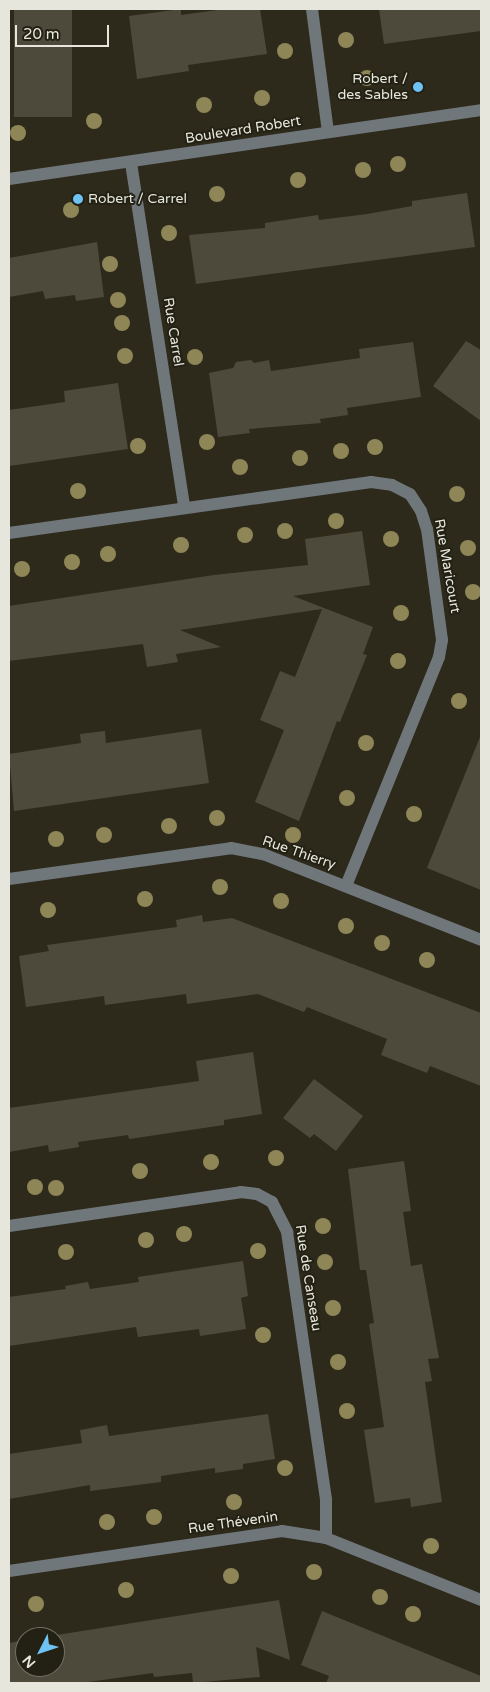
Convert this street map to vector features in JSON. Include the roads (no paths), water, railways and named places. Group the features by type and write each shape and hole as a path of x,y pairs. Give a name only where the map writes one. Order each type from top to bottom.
{"street":[{"path":"312,9 328,132"},
{"name":"Boulevard Robert","path":"9,179 131,163 481,110"},
{"name":"Rue Carrel","path":"131,163 184,507"},
{"name":"Rue Maricourt","path":"9,533 371,482 392,485 410,494 421,510 442,623 439,657 346,886"},
{"name":"Rue Thierry","path":"9,879 231,848 262,854 481,940"},
{"name":"Rue de Canseau","path":"9,1226 241,1192 257,1194 272,1202 287,1232 326,1500 326,1538"},
{"name":"Rue Thévenin","path":"9,1571 282,1530 326,1538 481,1600"}],"place":[{"name":"Robert / des Sables","path":"418,87"},
{"name":"Robert / Carrel","path":"78,199"}]}
